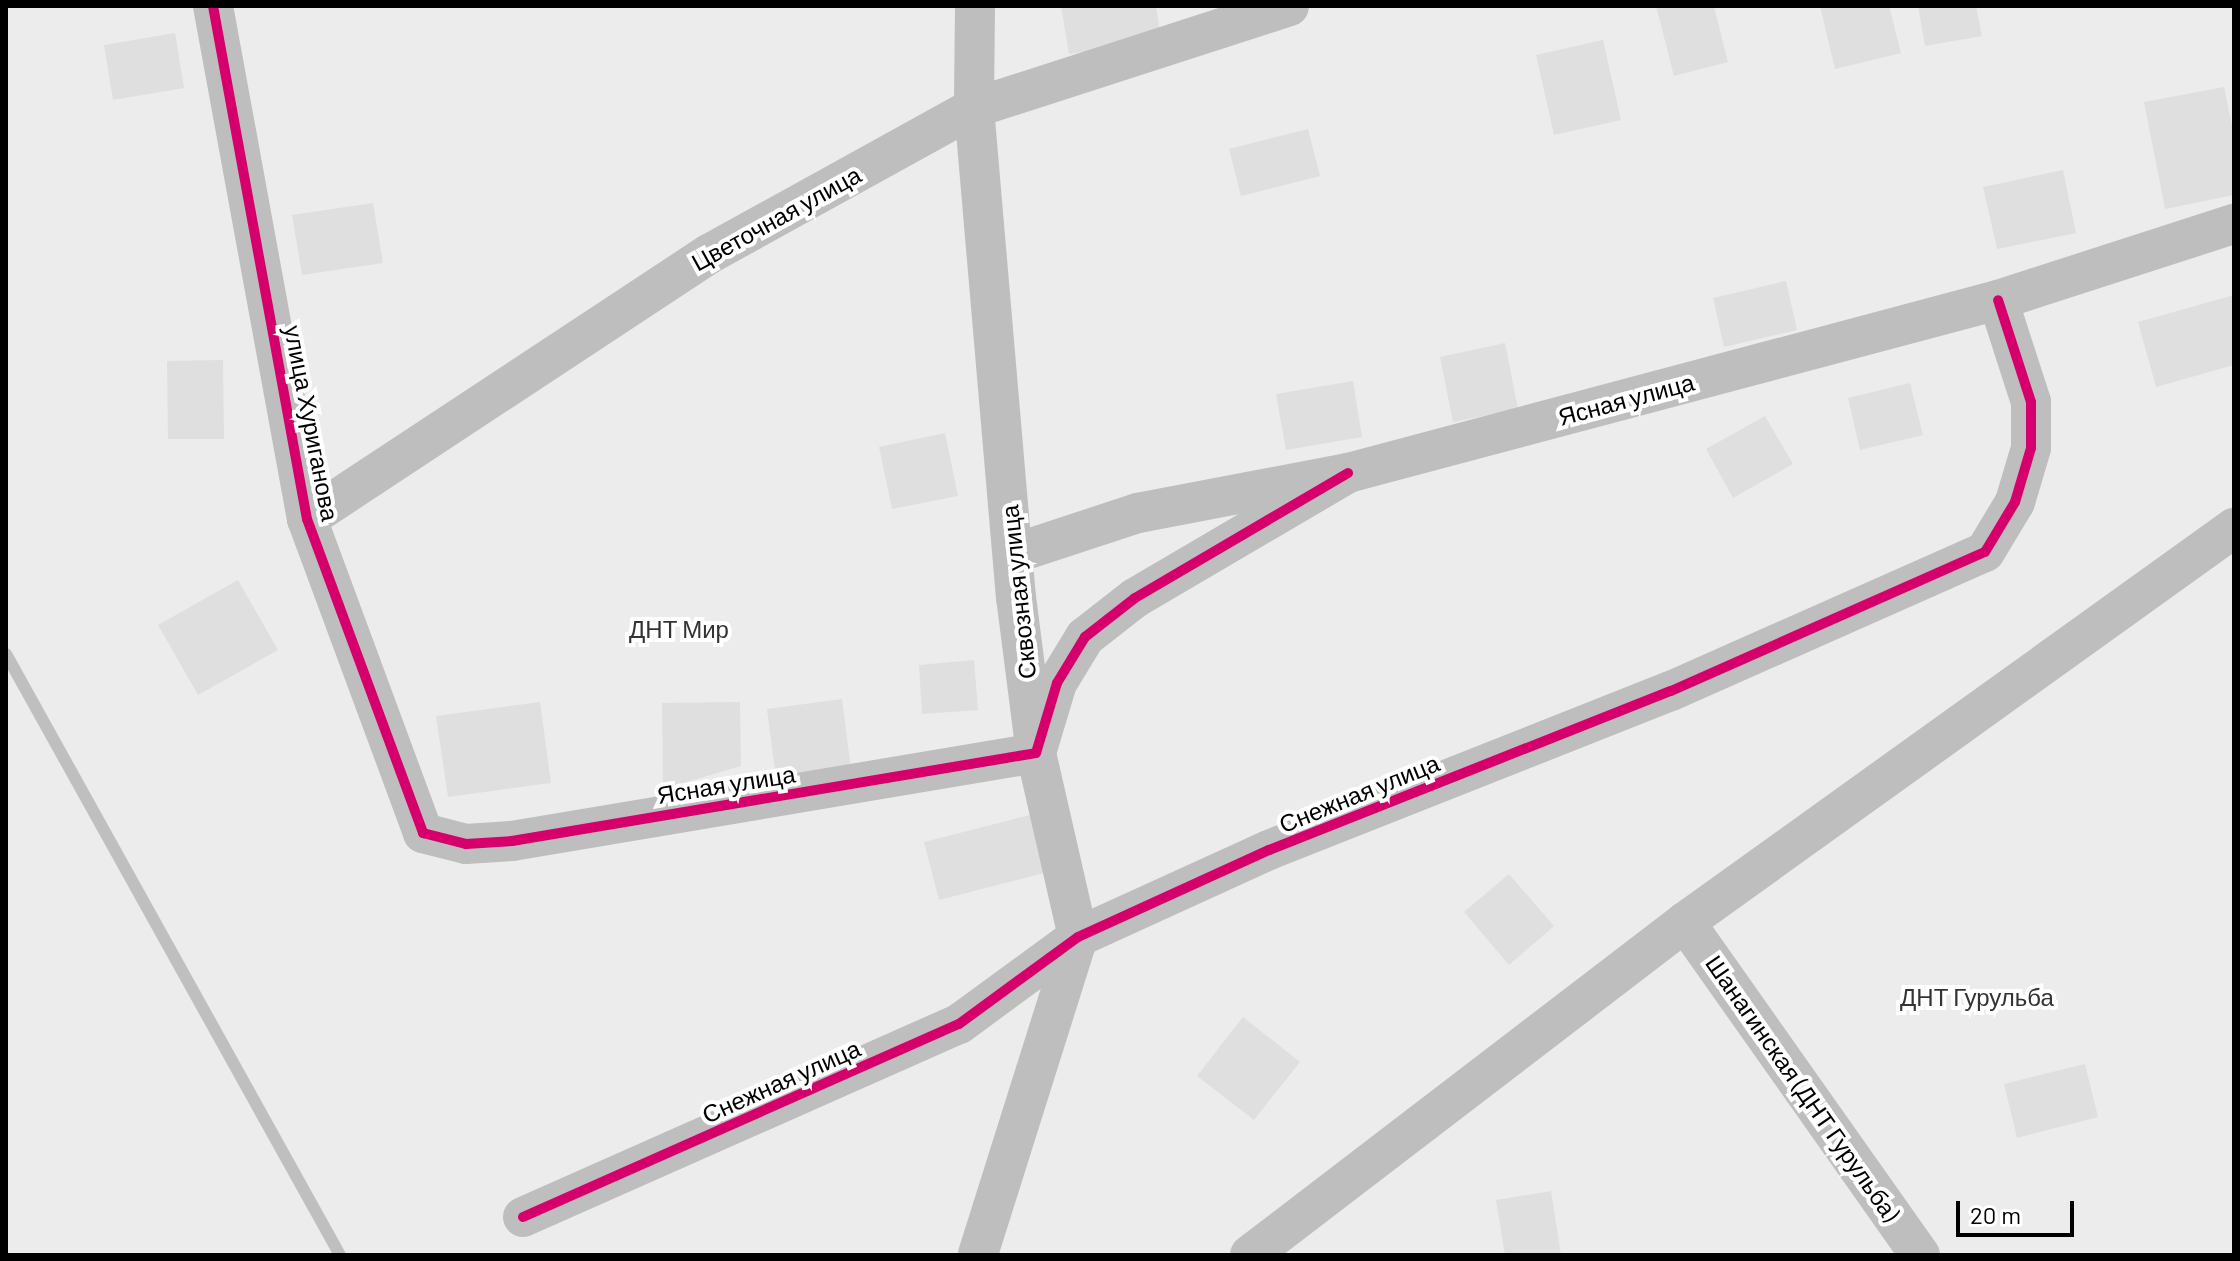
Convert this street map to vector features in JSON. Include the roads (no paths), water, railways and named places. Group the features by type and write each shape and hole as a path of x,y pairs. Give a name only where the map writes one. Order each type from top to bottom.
{"street":[{"name":"улица Хуриганова","path":"213,6 307,519 423,833"},
{"name":"Сквозная улица","path":"975,6 974,108 1013,554 1036,753 1078,937"},
{"name":"Цветочная улица","path":"307,519 709,254 974,108 1289,6"},
{"name":"Ясная улица","path":"1013,554 1138,513 1348,473 1998,300 2234,224"},
{"name":"Снежная улица","path":"523,1217 959,1024 1078,937 1269,850 1671,691 1985,552 2015,502 2031,448 2031,402 1998,300"},
{"path":"1036,753 1057,683 1085,637 1135,598 1348,473"},
{"path":"1250,1255 1685,922 2234,528"},
{"name":"Ясная улица","path":"423,833 466,844 512,841 1036,753"},
{"name":"Шанагинская (ДНТ Гурульба)","path":"1685,922 1920,1255"},
{"path":"978,1255 1078,937"}],"waterway":[{"path":"6,654 340,1255"}],"park label":[{"name":"ДНТ Мир","path":"679,629"},
{"name":"ДНТ Гурульба","path":"1977,997"}]}
